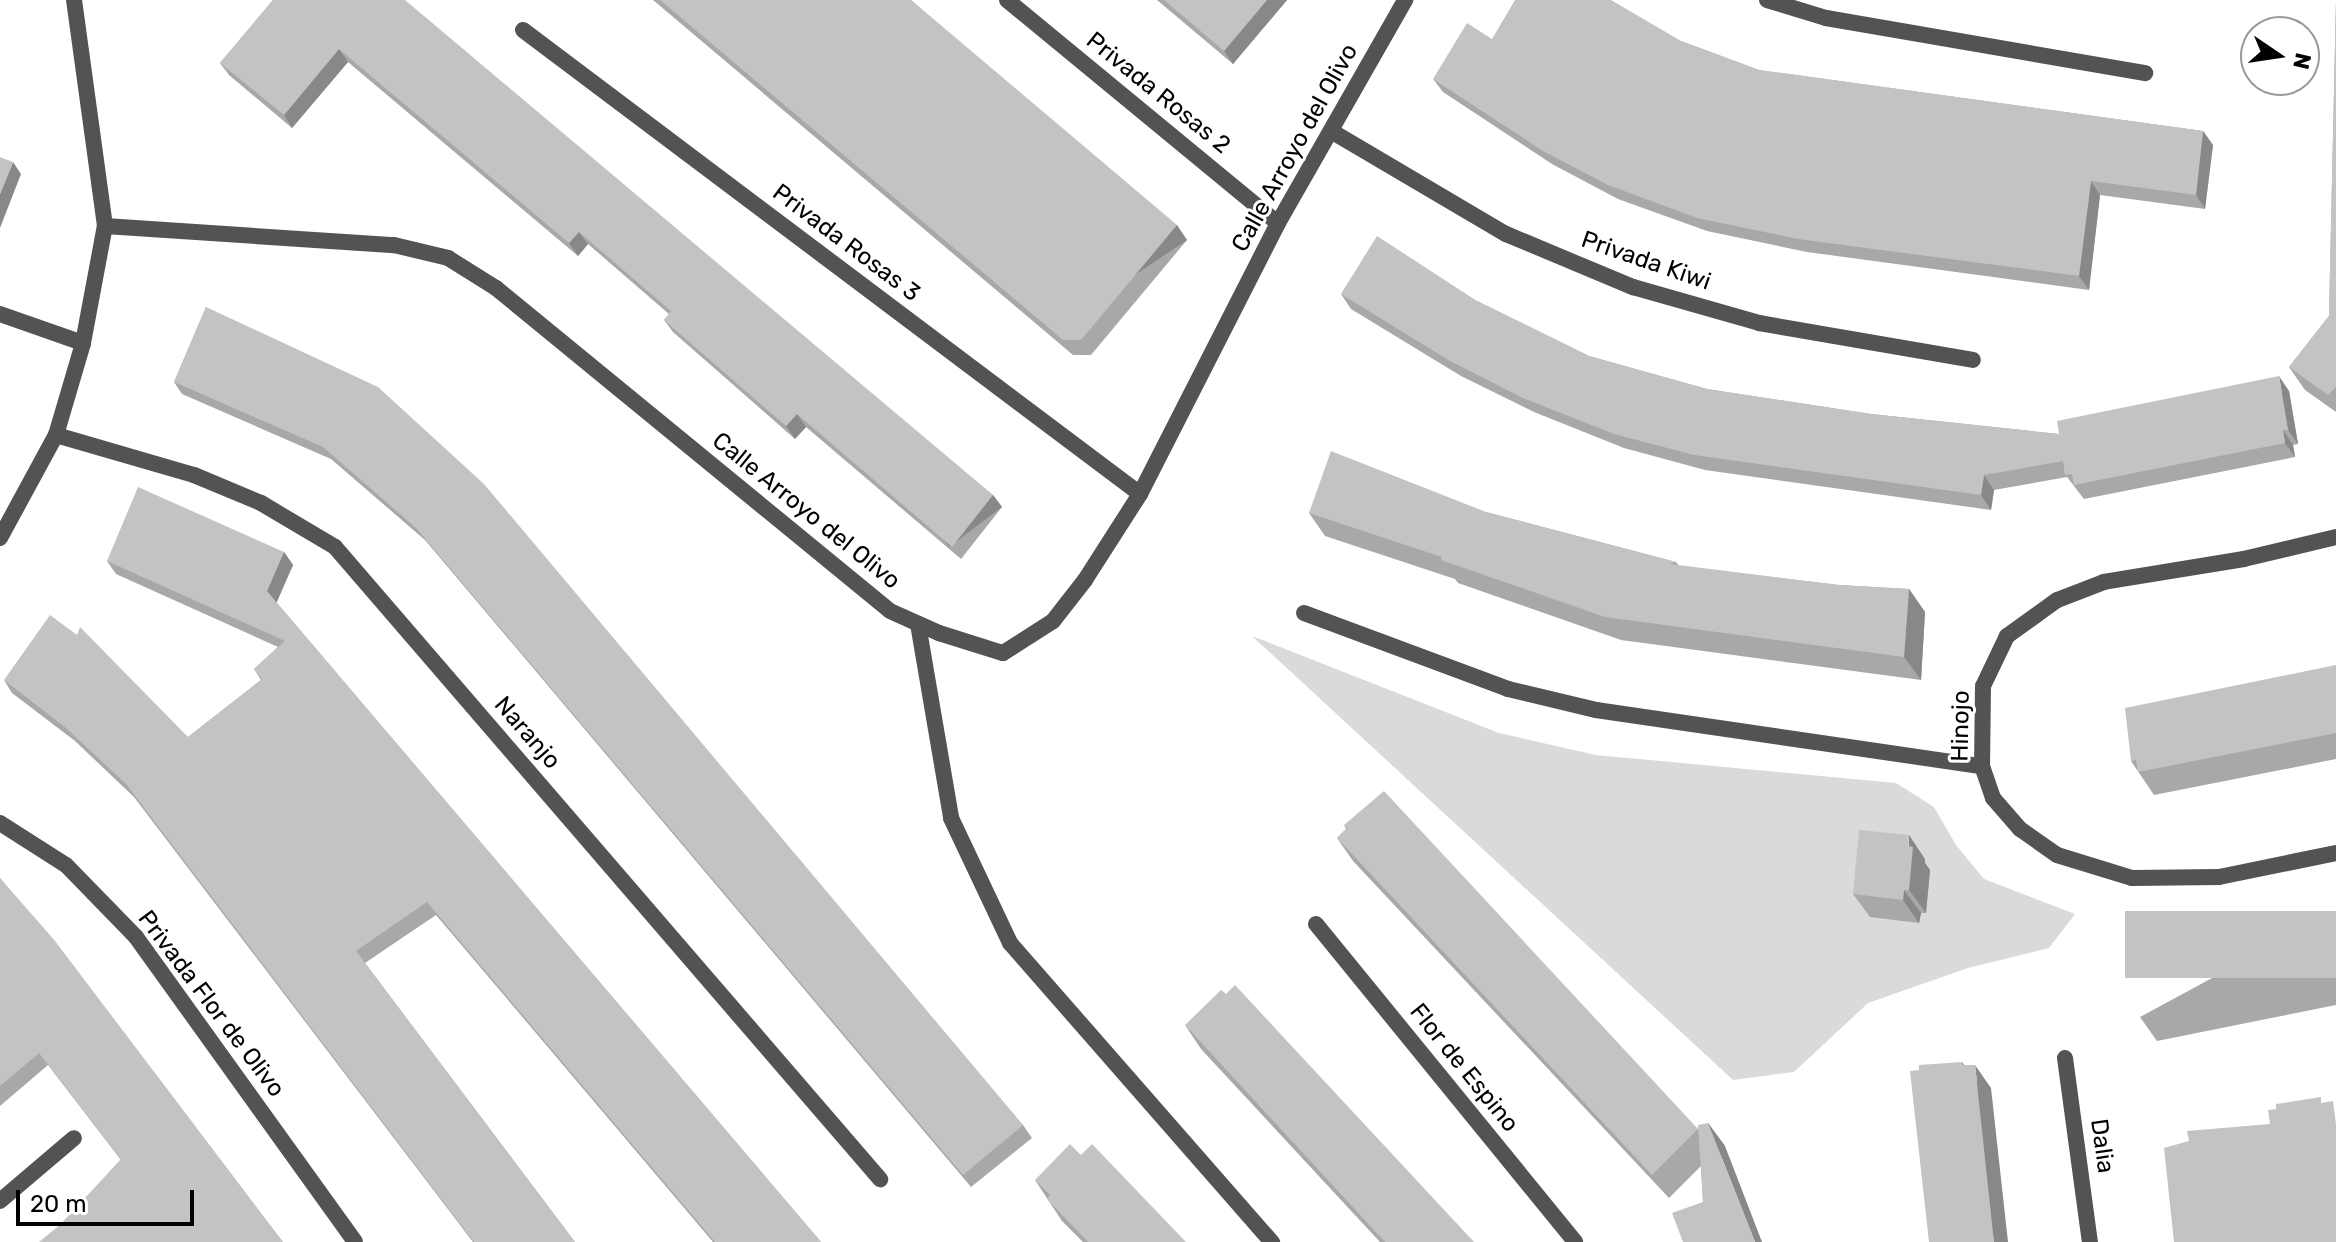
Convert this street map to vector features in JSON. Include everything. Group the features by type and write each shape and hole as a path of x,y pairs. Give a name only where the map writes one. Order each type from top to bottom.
{"street":[{"path":"0,538 56,435 83,343 105,226 74,0"},
{"name":"Privada Rosas 2","path":"1007,0 1278,223"},
{"name":"Calle Arroyo del Olivo","path":"105,226 394,245 448,258 496,288 890,611 918,624 1003,653 1053,621 1085,580 1140,494 1278,223 1405,0"},
{"path":"1767,0 1826,18 2145,73"},
{"name":"Privada Rosas 3","path":"523,30 1140,494"},
{"name":"Privada Kiwi","path":"1331,131 1506,234 1633,287 1759,323 1973,360"},
{"path":"0,314 83,343"},
{"name":"Naranjo","path":"56,435 194,475 261,503 335,547 880,1179"},
{"name":"Hinojo","path":"2336,537 2244,559 2104,582 2057,600 2007,636 1983,686 1982,766 1993,798 2020,829 2057,855 2132,878 2219,877 2336,853"},
{"path":"1304,613 1508,689 1596,710 1982,766"},
{"path":"918,624 951,818 1010,943 1272,1242"},
{"name":"Privada Flor de Olivo","path":"0,823 66,865 136,937 355,1242"},
{"name":"Flor de Espino","path":"1316,924 1575,1242"},
{"name":"Dalia","path":"2065,1058 2090,1242"},
{"path":"0,1201 74,1138"}],"shaded area":[{"path":"1252,636 1499,733 1596,755 1896,783 1934,807 1956,845 1984,879 2075,914 2049,948 1968,968 1868,1003 1794,1072 1733,1080"}],"building":[{"path":"273,0 405,0 993,495 952,547 797,414 786,426 664,320 671,311 579,232 569,243 339,49 284,115 220,63"},
{"path":"660,0 911,0 1177,225 1081,340 1063,340"},
{"path":"1164,0 1267,0 1224,51"},
{"path":"1515,0 1611,0 1681,41 1759,70 2203,131 2196,195 2091,181 2079,276 1798,239 1697,218 1608,185 1543,151 1433,79 1467,23 1492,39"},
{"path":"2336,0 2336,387 2328,395 2289,367 2329,316"},
{"path":"0,157 13,162 0,194"},
{"path":"1377,236 1477,301 1589,356 1707,389 1871,414 2059,434 2057,421 2279,376 2288,430 2283,430 2285,443 2074,485 2072,474 2065,475 2063,461 1984,475 1981,495 1694,455 1614,434 1523,398 1450,361 1341,294"},
{"path":"206,307 378,387 484,484 1023,1125 963,1175 416,528 323,447 174,382"},
{"path":"1331,451 1486,512 1676,562 1670,564 1839,585 1909,589 1904,657 1605,617 1441,560 1442,557 1309,513"},
{"path":"138,487 284,552 267,591 821,1242 715,1242 427,902 356,951 575,1242 474,1242 126,784 66,728 4,680 50,615 77,635 80,627 188,737 262,679 254,669 285,641 107,561"},
{"path":"2336,665 2336,733 2138,772 2136,760 2131,761 2125,708"},
{"path":"1384,791 1698,1129 1652,1175 1337,838 1347,828 1344,825"},
{"path":"1859,830 1909,835 1908,846 1913,847 1909,890 1904,890 1903,900 1853,894"},
{"path":"0,878 55,941 283,1242 39,1242 61,1224 121,1159 39,1053 0,1086"},
{"path":"2125,911 2336,911 2336,978 2125,978"},
{"path":"1235,985 1474,1242 1385,1242 1185,1025 1221,990 1226,994"},
{"path":"1962,1062 1962,1065 1975,1065 1994,1242 1929,1242 1910,1071 1919,1070 1919,1065"},
{"path":"2321,1097 2321,1103 2333,1101 2336,1124 2336,1242 2174,1242 2164,1148 2189,1141 2187,1131 2270,1124 2268,1110 2276,1109 2276,1104"},
{"path":"1708,1123 1755,1242 1683,1242 1672,1213 1703,1202 1698,1125"},
{"path":"1070,1144 1081,1155 1092,1144 1186,1242 1088,1242 1047,1199 1050,1195 1035,1180"}]}
